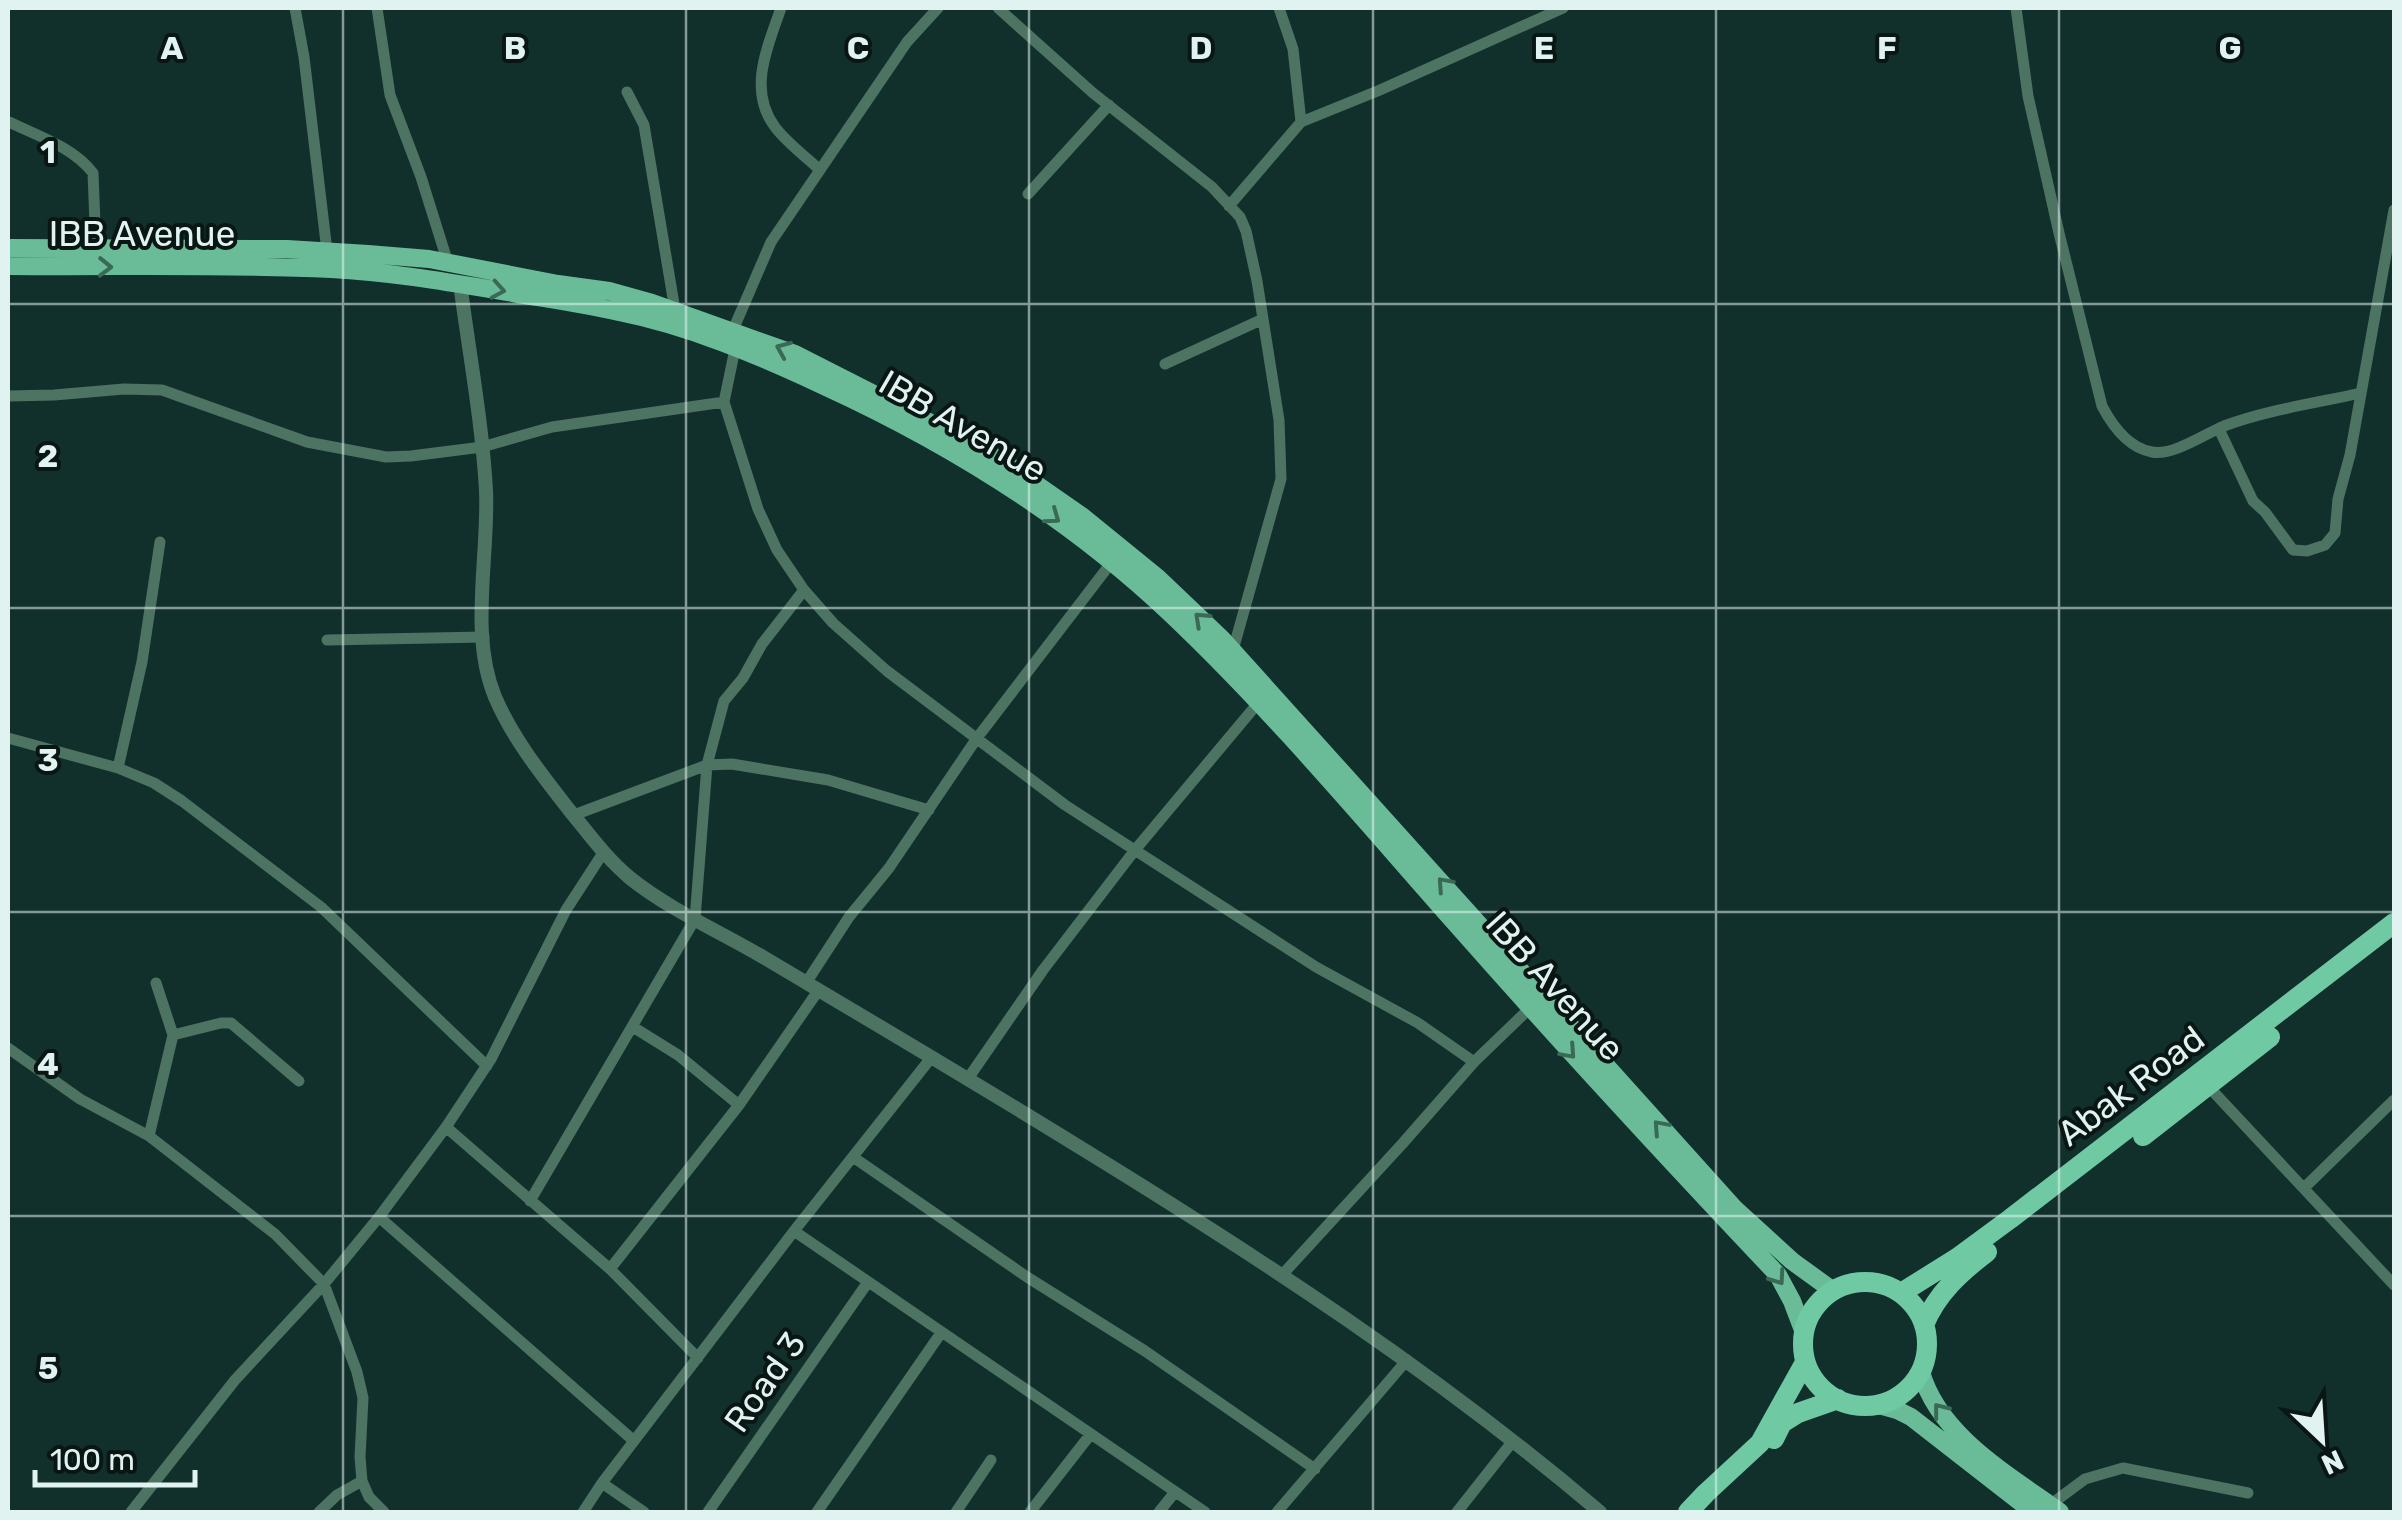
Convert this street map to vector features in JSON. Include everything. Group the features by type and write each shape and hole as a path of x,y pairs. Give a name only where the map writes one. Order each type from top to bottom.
{"highway":[{"name":"Abak Road","path":"1901,1293 2010,1219 2394,923"},
{"name":"Abak Road","path":"1924,1324 1932,1304 1966,1268 2208,1086 2394,939"},
{"path":"1688,1512 1706,1492 1763,1448 1804,1364 1803,1330 1814,1306 1832,1290 1856,1282 1880,1283 1901,1293 1924,1324 1928,1340 1921,1372 1904,1393 1879,1405 1838,1400 1815,1381 1804,1364"},
{"path":"1704,1512 1782,1424 1798,1413 1838,1400"}],"main road":[{"path":"8,248 327,251 448,263 610,291 675,310 734,340 795,354 972,444 1083,517 1158,578 1233,650 1735,1208 1792,1261 1832,1290"},
{"name":"IBB Avenue","path":"8,266 336,269 460,284 623,312 734,340 914,430 1028,500 1111,564 1171,614 1287,731 1640,1130 1778,1275 1803,1330"},
{"path":"1921,1372 1928,1396 1939,1412 2020,1493"},
{"path":"1879,1405 1911,1417 2048,1510"}],"street":[{"path":"295,8 327,251"},
{"path":"377,8 390,95 448,263"},
{"path":"781,8 762,65 760,90 776,128 820,170"},
{"path":"938,8 908,42 771,242 734,340 724,402 758,509 777,550 833,623 887,671 1065,805 1316,966 1418,1022 1474,1062"},
{"path":"998,8 1212,188 1240,217 1246,231 1279,420 1281,478 1233,650"},
{"path":"1279,8 1293,49 1301,122"},
{"path":"1229,206 1301,122 1563,8"},
{"path":"2016,8 2028,96 2059,233 2102,406 2110,421 2132,444 2152,452 2168,452 2219,428 2361,393"},
{"path":"627,92 644,125 675,310"},
{"path":"1028,194 1109,105"},
{"path":"8,123 68,150 93,173 96,248"},
{"path":"2219,428 2252,501 2293,550 2325,545 2336,533 2338,499 2350,456 2394,210"},
{"path":"460,284 486,494 482,605 487,670 500,707 528,755 603,852 632,879 694,919 1081,1148 1282,1275 1408,1360 1600,1512"},
{"path":"1164,364 1263,319"},
{"path":"8,396 124,388 162,390 307,442 386,457 482,447 552,427 724,402"},
{"path":"118,768 142,662 160,542"},
{"path":"610,1270 739,1105 850,917 889,868 977,738 1111,564"},
{"path":"530,1201 694,919 706,765 724,701 804,590"},
{"path":"327,640 484,637"},
{"path":"968,1080 1043,970 1135,850 1258,702"},
{"path":"8,738 118,768 154,783 182,801 321,907 487,1066"},
{"path":"574,815 706,765 732,764 828,780 928,810"},
{"path":"131,1512 235,1380 324,1284 379,1217 446,1127 487,1066 566,910 603,852"},
{"path":"149,1136 173,1034 156,983"},
{"path":"1282,1275 1474,1062 1530,1008"},
{"path":"173,1034 231,1023 300,1080"},
{"path":"633,1027 678,1055 739,1105"},
{"path":"8,1048 80,1100 149,1136 274,1234 324,1284 363,1398 362,1481 384,1512"},
{"path":"583,1512 794,1231 931,1058"},
{"path":"2208,1086 2394,1285"},
{"path":"2305,1187 2394,1100"},
{"path":"446,1127 610,1270 698,1358"},
{"path":"853,1156 1314,1469"},
{"path":"379,1217 634,1441"},
{"path":"794,1231 1205,1512"},
{"name":"Road 3","path":"708,1512 868,1282"},
{"path":"817,1512 942,1333"},
{"path":"1278,1512 1408,1360"},
{"path":"1030,1512 1090,1435"},
{"path":"1457,1512 1513,1440"},
{"path":"956,1512 992,1460"},
{"path":"2048,1510 2085,1478 2123,1468 2248,1493"},
{"path":"319,1512 337,1495 362,1481"},
{"path":"602,1483 644,1512"},
{"path":"1159,1512 1175,1492"}]}
